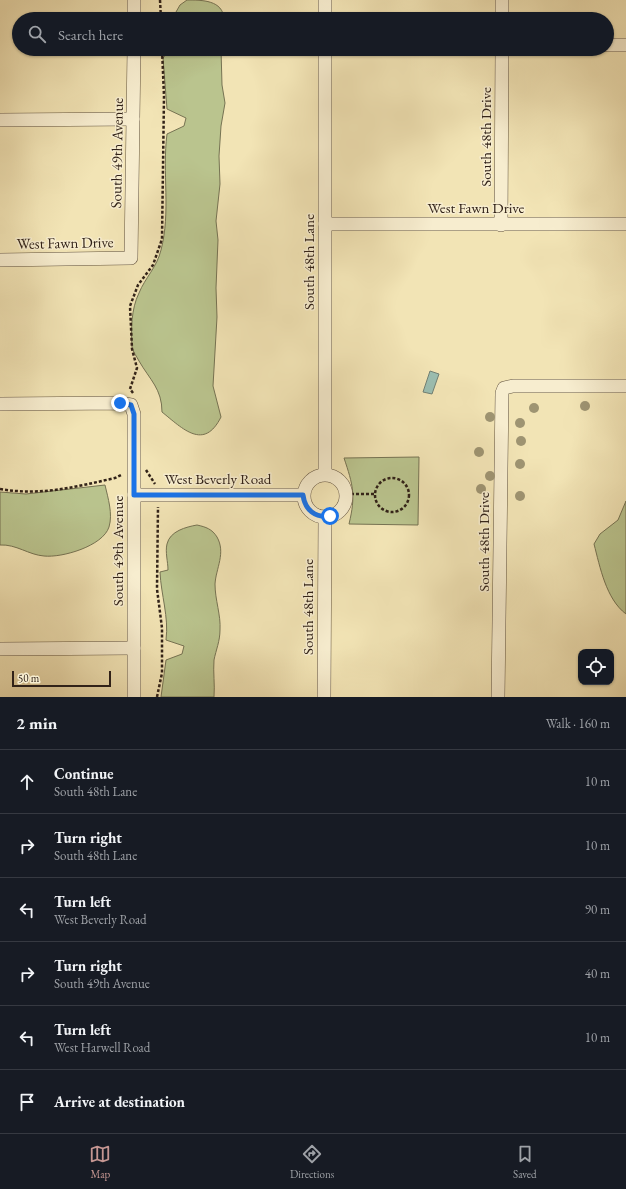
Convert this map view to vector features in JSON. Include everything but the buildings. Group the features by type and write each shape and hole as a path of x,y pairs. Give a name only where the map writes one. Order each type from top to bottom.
{"street":[{"path":"134,0 134,12"},
{"path":"325,0 325,12"},
{"path":"502,0 502,12"},
{"path":"614,45 626,45"},
{"name":"South 49th Avenue","path":"131,258 134,56"},
{"name":"South 48th Lane","path":"325,56 325,474"},
{"name":"South 48th Drive","path":"502,56 502,225"},
{"path":"0,120 133,119"},
{"name":"West Fawn Drive","path":"325,224 626,224"},
{"name":"West Fawn Drive","path":"0,260 131,258"},
{"name":"South 48th Drive","path":"498,697 501,399 504,388 527,386 626,386"},
{"path":"0,404 120,403 134,401"},
{"name":"South 49th Avenue","path":"134,401 134,697"},
{"path":"325,474 340,481 346,494 345,501 340,511 325,517 311,512 305,505 303,495 304,488 312,478 325,474"},
{"name":"West Beverly Road","path":"134,495 303,495"},
{"name":"South 48th Lane","path":"324,697 325,517"},
{"path":"0,649 134,648"}],"path":[{"path":"160,0 161,12"},
{"path":"134,401 130,389 137,368 132,349 130,306 138,285 153,265 162,239 164,96 162,56"},
{"path":"146,464 146,470 155,481 159,511 157,589 162,628 162,673 157,697"},
{"path":"0,489 19,492 53,491 115,478 125,472 134,471"},
{"path":"390,478 398,479 404,483 408,490 409,497 406,504 401,509 394,512 387,511 381,507 376,501 375,494 377,486 382,481 390,478"},
{"path":"346,494 375,494"}],"green space":[{"path":"187,0 199,0 211,2 220,8 222,12 176,12 180,5"},
{"path":"165,56 221,56 222,85 225,103 221,126 219,156 220,184 216,221 218,240 216,288 217,317 213,386 221,417 208,433 200,435 193,434 185,430 162,412 158,391 134,353 132,347 133,313 136,299 159,256 164,236 167,134 184,126 186,118 167,109 163,58"},
{"path":"419,457 418,525 349,524 353,497 350,476 344,458"},
{"path":"105,485 110,511 109,527 99,540 91,545 71,553 44,556 33,554 12,546 0,545 0,492 26,494"},
{"path":"626,501 626,614 613,600 601,572 594,544 600,534 618,520"},
{"path":"197,525 213,532 220,543 221,549 215,584 220,624 219,638 214,660 214,697 161,697 166,660 182,654 184,646 166,640 166,614 160,572 168,570 166,547 171,536 183,528"}],"shaded area":[{"path":"430,371 439,374 432,394 423,392"}],"route":[{"path":"120,403 131,405 134,414 134,495 303,495 305,505 311,512 320,517 330,516"}]}
